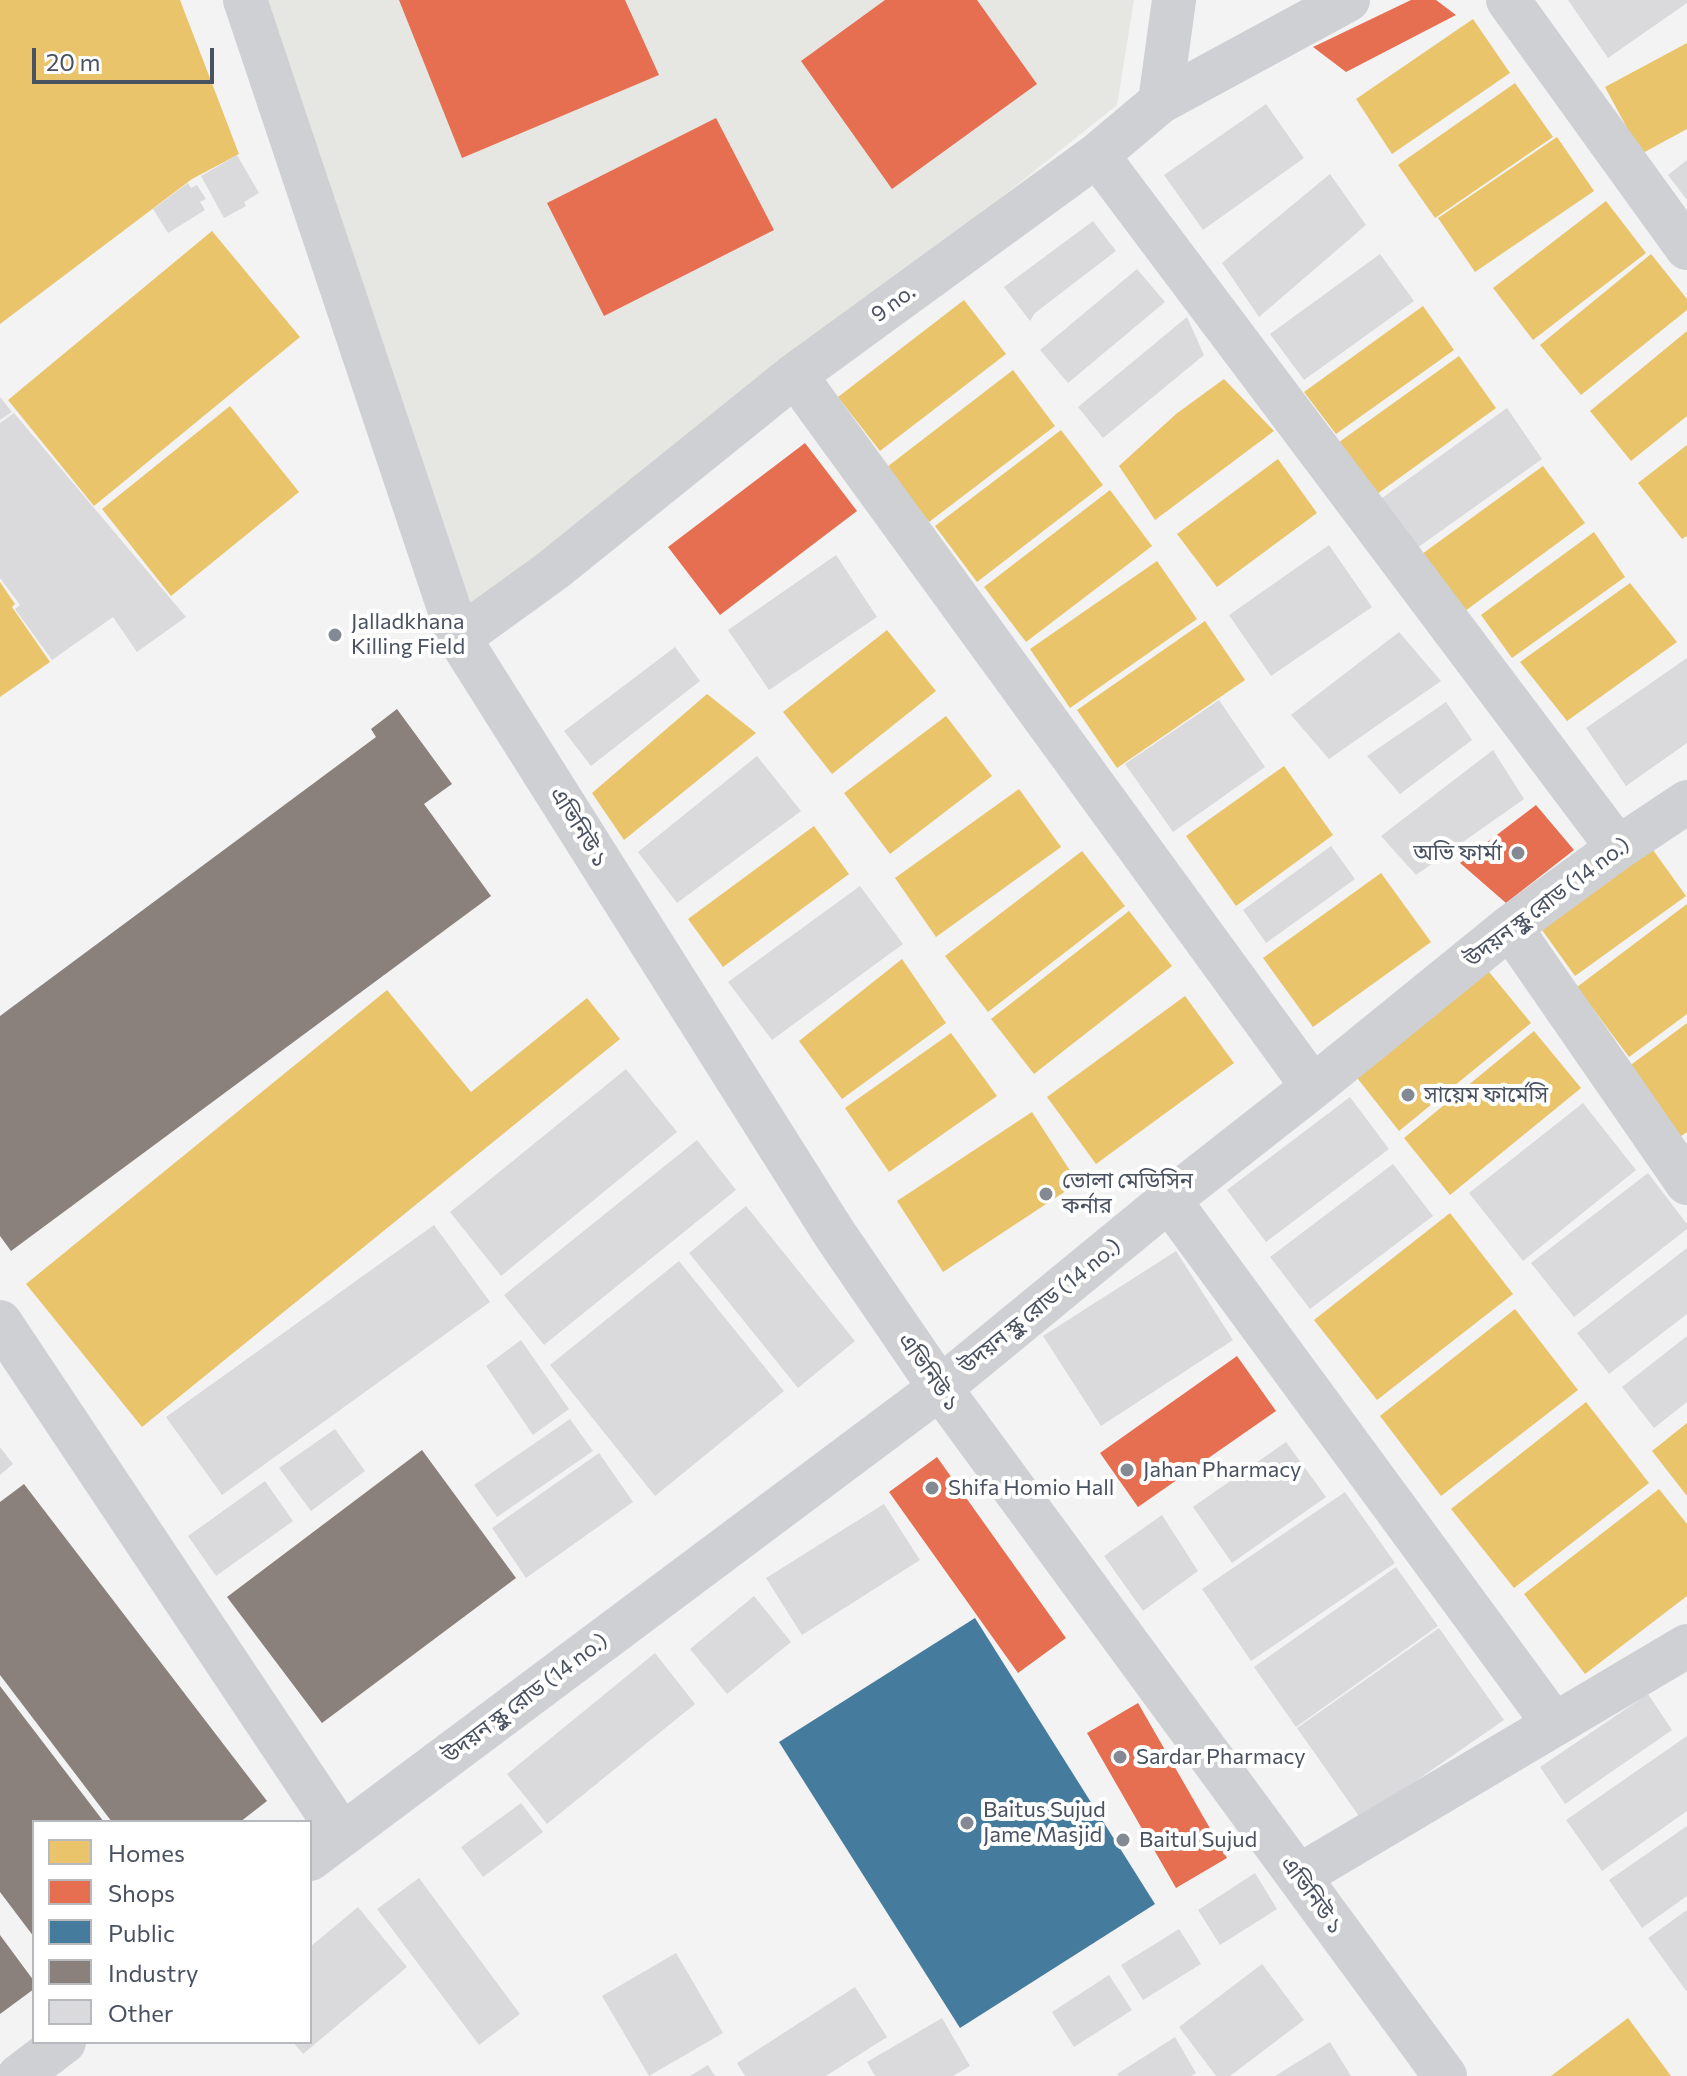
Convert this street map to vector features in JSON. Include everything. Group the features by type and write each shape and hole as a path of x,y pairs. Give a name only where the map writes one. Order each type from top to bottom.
{"street":[{"name":"এভিনিউ ১","path":"245,0 459,638 834,1233 940,1388 1445,2076"},
{"path":"1160,102 1174,0"},
{"name":"9 no.","path":"459,638 553,570 795,375 1097,155 1160,102 1348,0"},
{"path":"1508,0 1687,248"},
{"path":"1097,155 1618,848"},
{"path":"795,375 1313,1087"},
{"name":"উদয়ন স্কুল রোড (14 no.)","path":"326,1847 940,1388 1510,927 1687,802"},
{"path":"1510,927 1687,1183"},
{"path":"1169,1200 1554,1724"},
{"path":"0,1322 309,1820"},
{"path":"1299,1876 1687,1646"},
{"path":"312,1824 326,1847"},
{"path":"19,2076 61,2044"}],"shaded area":[{"path":"262,0 1134,0 1117,105 471,621"}],"building: Homes":[{"path":"0,0 180,0 239,154 192,179 0,324"},
{"path":"1473,19 1510,73 1392,154 1356,99"},
{"path":"1687,43 1687,129 1641,154 1605,87"},
{"path":"1515,83 1553,137 1435,218 1398,165"},
{"path":"1557,137 1594,191 1475,272 1438,218"},
{"path":"1606,201 1646,253 1533,340 1493,288"},
{"path":"212,231 300,337 94,506 8,400"},
{"path":"1651,254 1687,299 1687,310 1581,395 1540,345"},
{"path":"964,300 1006,354 880,451 838,397"},
{"path":"1423,306 1454,350 1336,434 1304,392"},
{"path":"1687,331 1687,416 1631,461 1590,411"},
{"path":"1459,356 1496,408 1373,497 1335,445"},
{"path":"1013,370 1055,426 929,522 887,467"},
{"path":"1224,379 1274,431 1155,520 1119,466 1176,414"},
{"path":"230,406 299,492 171,596 102,509"},
{"path":"1061,430 1103,485 977,582 935,526"},
{"path":"1687,445 1687,536 1682,539 1638,483"},
{"path":"1278,459 1317,513 1217,587 1177,534"},
{"path":"1543,466 1585,523 1465,611 1422,554"},
{"path":"1110,490 1152,546 1026,642 984,587"},
{"path":"1594,532 1625,577 1512,658 1481,615"},
{"path":"1157,561 1197,619 1070,708 1030,649"},
{"path":"0,582 15,604 12,607 50,662 0,697"},
{"path":"1630,583 1677,642 1567,721 1520,662"},
{"path":"1205,621 1245,680 1117,768 1077,710"},
{"path":"887,630 936,691 832,774 783,712"},
{"path":"707,694 756,733 624,840 592,793"},
{"path":"946,716 992,776 890,854 844,793"},
{"path":"1284,766 1333,835 1236,906 1186,836"},
{"path":"1019,789 1061,847 936,937 895,878"},
{"path":"814,826 849,874 723,967 688,919"},
{"path":"1648,843 1686,896 1575,976 1537,923"},
{"path":"1082,851 1125,906 988,1012 945,956"},
{"path":"1381,873 1431,942 1313,1027 1263,958"},
{"path":"1687,904 1687,1014 1629,1057 1577,987"},
{"path":"1129,911 1172,966 1034,1074 991,1019"},
{"path":"902,959 946,1023 842,1099 799,1041"},
{"path":"1485,967 1531,1023 1399,1131 1354,1074"},
{"path":"387,990 471,1092 587,998 620,1039 142,1427 26,1284"},
{"path":"1185,996 1234,1063 1096,1164 1047,1097"},
{"path":"1687,1023 1687,1132 1680,1137 1628,1067"},
{"path":"1534,1031 1581,1088 1450,1195 1404,1138"},
{"path":"951,1033 997,1096 889,1172 845,1108"},
{"path":"1032,1112 1078,1183 943,1272 897,1201"},
{"path":"1450,1213 1513,1294 1377,1400 1314,1320"},
{"path":"1515,1309 1578,1390 1441,1496 1380,1416"},
{"path":"1586,1402 1649,1483 1514,1588 1451,1509"},
{"path":"1687,1423 1687,1496 1652,1451"},
{"path":"1659,1489 1687,1524 1687,1596 1585,1674 1524,1594"},
{"path":"1628,2018 1671,2076 1551,2076"}],"building: Shops":[{"path":"399,0 625,0 659,75 462,158"},
{"path":"885,0 977,0 1037,84 892,189 801,61"},
{"path":"1411,0 1436,0 1456,15 1346,72 1313,47"},
{"path":"716,118 774,230 604,316 547,203"},
{"path":"805,443 857,511 720,615 668,547"},
{"path":"1536,805 1574,850 1506,903 1460,863"},
{"path":"1237,1356 1276,1411 1138,1507 1100,1453"},
{"path":"937,1457 1066,1638 1018,1673 889,1492"},
{"path":"1138,1703 1227,1858 1176,1888 1087,1733"}],"building: Public":[{"name":"Baitus Sujud Jame Masjid","path":"975,1618 1155,1904 960,2028 779,1742"}],"building: Industry":[{"path":"397,709 452,784 424,804 491,896 11,1251 0,1236 0,1016 376,737 371,729"},
{"path":"422,1450 516,1578 322,1723 227,1597"},
{"path":"24,1484 267,1801 243,1820 110,1820 0,1675 0,1502"},
{"path":"0,1686 102,1820 32,1820 32,1934 0,1892"},
{"path":"0,1935 32,1978 32,1990 0,2014"}],"building: Other":[{"path":"1568,0 1687,0 1687,3 1608,58"},
{"path":"1266,104 1304,158 1203,230 1164,175"},
{"path":"237,155 259,193 244,202 246,206 224,218 201,176"},
{"path":"1687,160 1687,200 1668,175"},
{"path":"1330,174 1366,225 1259,317 1222,263"},
{"path":"188,183 191,188 197,185 206,199 200,202 205,210 168,233 153,209"},
{"path":"1093,221 1116,251 1035,313 1030,321 1004,287"},
{"path":"1380,254 1414,301 1304,380 1270,334"},
{"path":"1137,269 1165,302 1068,383 1040,350"},
{"path":"1187,317 1204,355 1103,438 1078,407"},
{"path":"0,397 12,412 0,420"},
{"path":"1507,408 1542,459 1417,548 1382,498"},
{"path":"14,413 186,617 137,652 113,617 52,660 15,609 20,605 0,578 0,423"},
{"path":"1329,545 1372,607 1271,676 1229,615"},
{"path":"836,555 877,617 769,690 728,630"},
{"path":"1399,632 1441,681 1329,759 1291,715"},
{"path":"675,647 700,681 591,766 564,731"},
{"path":"1687,658 1687,743 1626,786 1586,728"},
{"path":"1219,700 1265,767 1173,832 1125,764"},
{"path":"1446,702 1472,740 1400,794 1367,756"},
{"path":"1493,750 1524,799 1416,875 1381,836"},
{"path":"757,756 801,811 677,903 638,852"},
{"path":"1331,846 1355,879 1266,943 1243,910"},
{"path":"860,886 903,944 772,1040 728,982"},
{"path":"626,1069 677,1132 501,1276 450,1212"},
{"path":"1350,1097 1389,1149 1266,1242 1227,1190"},
{"path":"1583,1103 1636,1170 1523,1261 1469,1193"},
{"path":"697,1140 736,1190 544,1345 504,1295"},
{"path":"1393,1164 1433,1216 1310,1309 1270,1257"},
{"path":"1648,1173 1687,1224 1687,1229 1574,1317 1531,1263"},
{"path":"746,1206 855,1341 798,1388 689,1253"},
{"path":"434,1225 490,1302 222,1495 166,1417"},
{"path":"1687,1248 1687,1314 1609,1374 1577,1333"},
{"path":"1176,1251 1233,1340 1101,1426 1043,1336"},
{"path":"679,1261 784,1391 655,1496 550,1365"},
{"path":"1687,1336 1687,1402 1654,1428 1622,1387"},
{"path":"521,1340 569,1409 533,1435 486,1366"},
{"path":"570,1419 593,1451 497,1517 474,1485"},
{"path":"335,1429 365,1471 311,1511 279,1468"},
{"path":"1286,1442 1326,1497 1232,1563 1193,1507"},
{"path":"0,1447 13,1464 0,1475"},
{"path":"599,1453 633,1502 526,1578 492,1528"},
{"path":"265,1481 293,1521 216,1576 188,1536"},
{"path":"1345,1492 1395,1563 1251,1661 1202,1589"},
{"path":"884,1504 920,1560 802,1635 766,1578"},
{"path":"1162,1515 1198,1571 1143,1611 1104,1556"},
{"path":"1396,1567 1438,1626 1296,1727 1254,1667"},
{"path":"754,1596 791,1642 727,1694 690,1649"},
{"path":"1439,1628 1504,1720 1361,1819 1297,1728"},
{"path":"655,1653 695,1704 547,1824 507,1774"},
{"path":"1648,1694 1672,1730 1565,1804 1540,1767"},
{"path":"1687,1736 1687,1811 1602,1871 1566,1820"},
{"path":"521,1803 543,1832 483,1877 461,1847"},
{"path":"1687,1826 1687,1896 1642,1928 1609,1880"},
{"path":"1255,1873 1277,1909 1220,1945 1198,1910"},
{"path":"419,1878 520,2014 479,2045 377,1909"},
{"path":"358,1907 407,1967 303,2054 295,2044 312,2044 312,1945"},
{"path":"1687,1910 1687,1992 1648,1938"},
{"path":"1179,1929 1201,1964 1143,2000 1121,1965"},
{"path":"676,1953 723,2033 649,2076 602,1996"},
{"path":"1262,1964 1304,2020 1230,2076 1216,2076 1179,2027"},
{"path":"1109,1975 1132,2010 1074,2047 1052,2012"},
{"path":"855,1987 887,2037 826,2076 745,2076 737,2063"},
{"path":"942,2018 970,2066 953,2076 875,2076 867,2062"},
{"path":"1175,2037 1196,2073 1191,2076 1117,2074"},
{"path":"1330,2042 1351,2076 1275,2076"},
{"path":"708,2065 715,2076 690,2076"}],"place":[{"name":"Jalladkhana Killing Field","path":"335,635"},
{"name":"অভি ফার্মা","path":"1518,853"},
{"name":"সায়েম ফার্মেসি","path":"1408,1095"},
{"name":"ভোলা মেডিসিন কর্নার","path":"1046,1194"},
{"name":"Jahan Pharmacy","path":"1127,1470"},
{"name":"Shifa Homio Hall","path":"932,1488"},
{"name":"Sardar Pharmacy","path":"1120,1757"},
{"name":"Baitus Sujud Jame Masjid","path":"967,1823"},
{"name":"Baitul Sujud","path":"1123,1840"}]}
